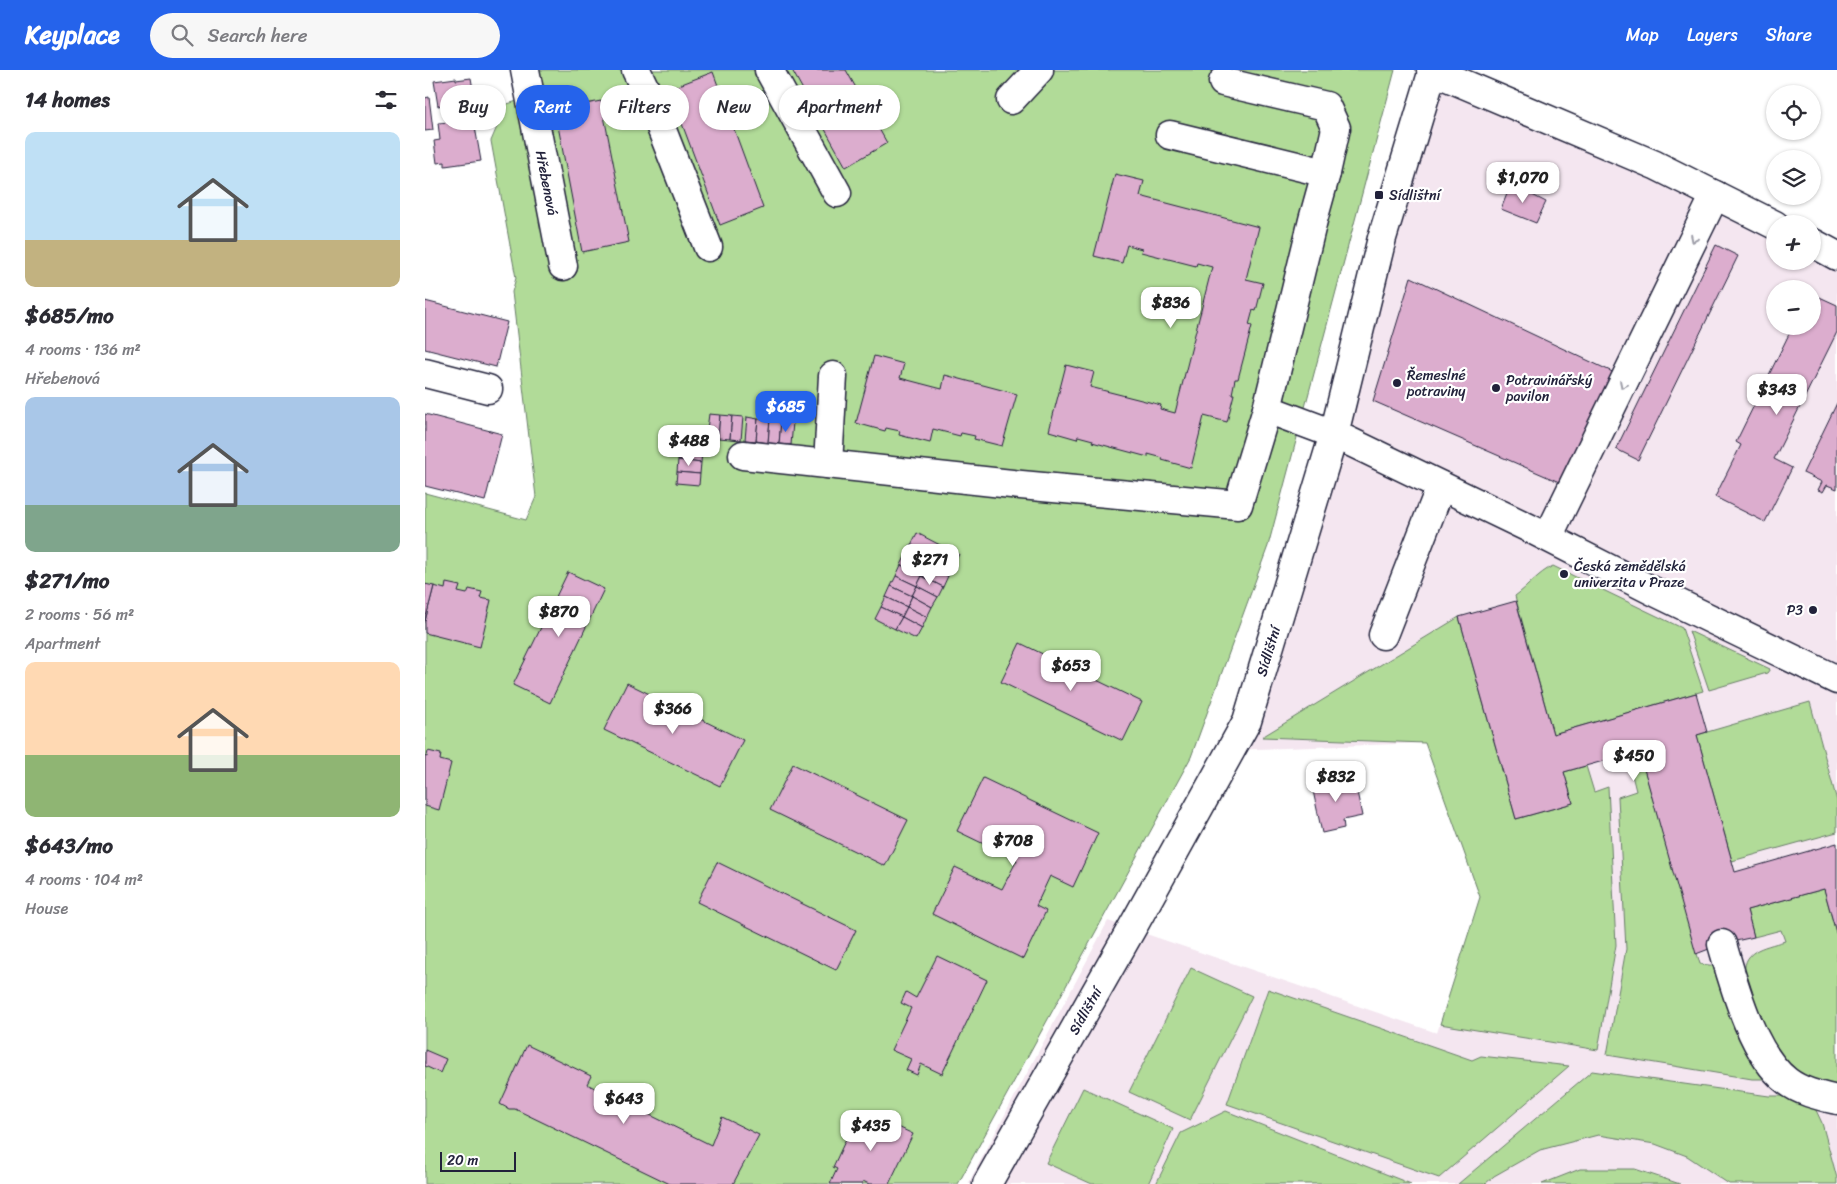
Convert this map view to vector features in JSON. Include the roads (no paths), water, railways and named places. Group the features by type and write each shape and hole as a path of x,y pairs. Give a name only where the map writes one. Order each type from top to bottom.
{"street":[{"name":"Hřebenová","path":"525,70 563,266"},
{"path":"636,70 649,97 708,247"},
{"path":"769,70 837,193"},
{"path":"1011,100 1039,70"},
{"path":"1432,70 1655,165 1766,220"},
{"name":"Sídlištní","path":"987,1184 1247,721 1334,434 1382,238 1432,70"},
{"path":"743,455 1021,485 1238,505 1267,410 1336,128 1326,106 1223,82"},
{"path":"1170,135 1326,174"},
{"path":"1548,537 1715,195"},
{"path":"1821,247 1837,256"},
{"path":"425,373 488,389"},
{"path":"828,464 833,376"},
{"path":"1267,410 1334,434 1837,680"},
{"path":"1383,635 1441,486"},
{"path":"1722,944 1742,1008 1762,1050 1787,1081 1806,1091 1837,1100"}],"place":[{"name":"Sídlištní","path":"1379,195"},
{"name":"Řemeslné potraviny","path":"1397,383"},
{"name":"Potravinářský pavilon","path":"1496,388"},
{"name":"Česká zemědělská univerzita v Praze","path":"1564,574"},
{"name":"P3","path":"1813,610"}]}
